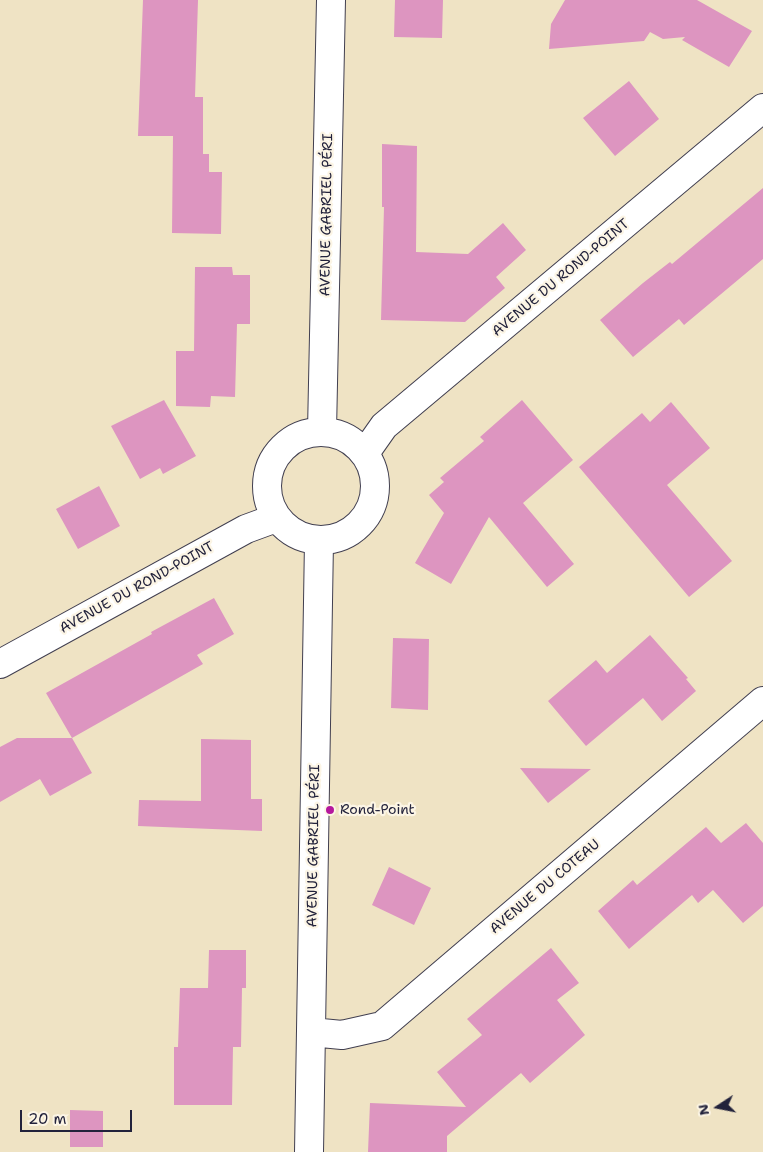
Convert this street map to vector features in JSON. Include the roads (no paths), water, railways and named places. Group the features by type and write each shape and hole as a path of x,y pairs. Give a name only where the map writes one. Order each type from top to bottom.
{"street":[{"name":"AVENUE GABRIEL PÉRI","path":"322,431 331,0"},
{"name":"AVENUE DU ROND-POINT","path":"365,453 384,426 763,108"},
{"path":"322,431 338,434 353,441 365,453 373,469 376,486 374,503 365,519 353,531 337,539 320,541 304,538 291,531 276,518 270,506 267,488 269,471 276,454 289,442 304,434 322,431"},
{"name":"AVENUE DU ROND-POINT","path":"0,664 246,529 276,518"},
{"name":"AVENUE GABRIEL PÉRI","path":"309,1152 320,541"},
{"name":"AVENUE DU COTEAU","path":"311,1032 342,1035 382,1026 763,701"}],"place":[{"name":"Rond-Point","path":"330,810"}]}
